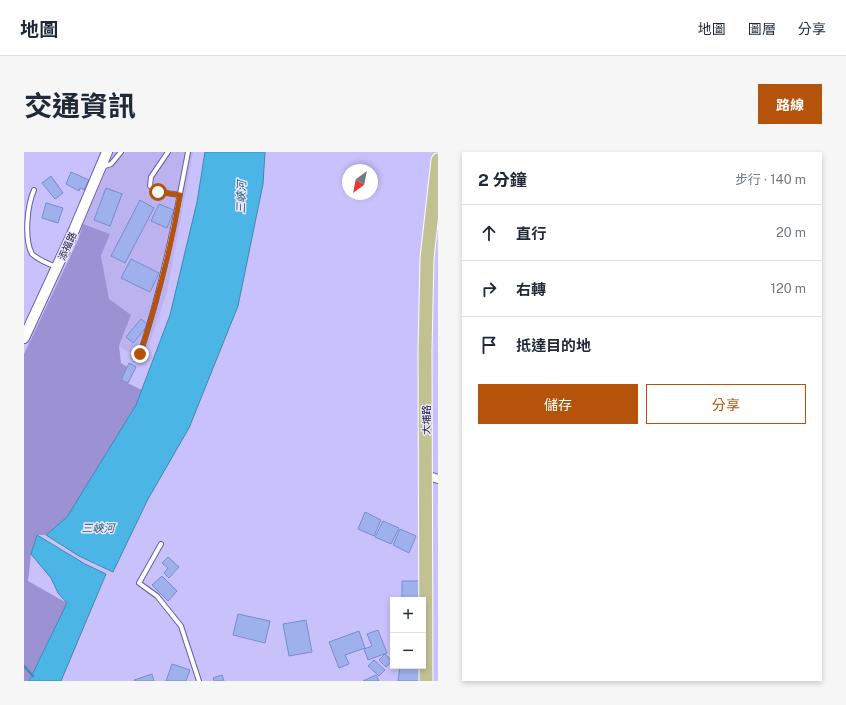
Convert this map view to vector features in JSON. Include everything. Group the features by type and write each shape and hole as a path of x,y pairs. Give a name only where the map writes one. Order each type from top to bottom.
{"main road":[{"name":"大埔路","path":"426,681 432,477 427,258 438,160"}],"street":[{"name":"添福路","path":"24,338 57,267 107,152"}],"lane":[{"path":"116,158 118,152"},
{"path":"100,167 111,164 121,152"},
{"path":"168,152 151,177 150,186 158,192 180,195"},
{"path":"140,354 154,313 167,262 188,152"},
{"path":"34,190 25,212 25,237 27,246 31,253 38,258 57,267"},
{"path":"161,544 139,583 157,596 181,626 199,681"}],"shaded area":[{"path":"114,152 193,152 167,292 144,359 119,347 131,315 109,300 101,256 110,234 83,224"},
{"path":"83,224 110,234 101,256 109,299 131,315 119,346 121,363 127,367 121,380 142,390 136,405 67,517 46,535 37,535 31,554 28,581 67,603 29,681 24,681 24,354 78,240"}],"water":[{"name":"三峽河","path":"205,152 265,152 263,184 238,306 189,428 148,499 113,572 79,556 46,535 67,517 136,405 170,315 197,202"},
{"path":"37,535 85,564 106,574 61,681 29,681 67,603 58,593 51,578 31,554"}],"building":[{"path":"71,172 89,180 84,190 80,188 79,191 66,184"},
{"path":"51,176 63,193 55,199 42,183"},
{"path":"106,188 122,194 110,226 94,220"},
{"path":"140,200 154,208 125,263 111,256"},
{"path":"46,203 63,208 58,223 42,218"},
{"path":"159,204 174,210 167,228 151,221"},
{"path":"131,259 159,273 150,292 121,278"},
{"path":"141,319 148,325 133,343 126,337"},
{"path":"129,363 136,367 128,383 121,380"},
{"path":"365,512 381,520 374,536 358,529"},
{"path":"383,521 399,528 391,544 375,537"},
{"path":"400,529 416,536 409,553 393,545"},
{"path":"168,557 179,567 169,578 164,573 168,568 162,563"},
{"path":"162,576 177,591 168,601 152,585"},
{"path":"402,581 419,581 419,597 402,597"},
{"path":"238,614 270,621 265,643 233,635"},
{"path":"306,620 312,652 289,656 283,624"},
{"path":"378,630 387,653 368,660 364,649 372,646 367,634"},
{"path":"359,631 365,648 345,655 349,664 339,668 329,642"},
{"path":"385,654 390,659 390,663 386,667 379,660"},
{"path":"374,660 385,670 379,676 368,666"},
{"path":"172,664 190,670 186,681 166,681"},
{"path":"400,669 421,669 421,681 398,681"},
{"path":"152,674 154,681 134,680"},
{"path":"222,675 224,681 214,681 213,678"},
{"path":"376,675 379,681 363,681"}],"waterway":[{"path":"24,666 33,676"}],"route":[{"path":"140,354 154,313 167,262 180,195 158,192"}]}
